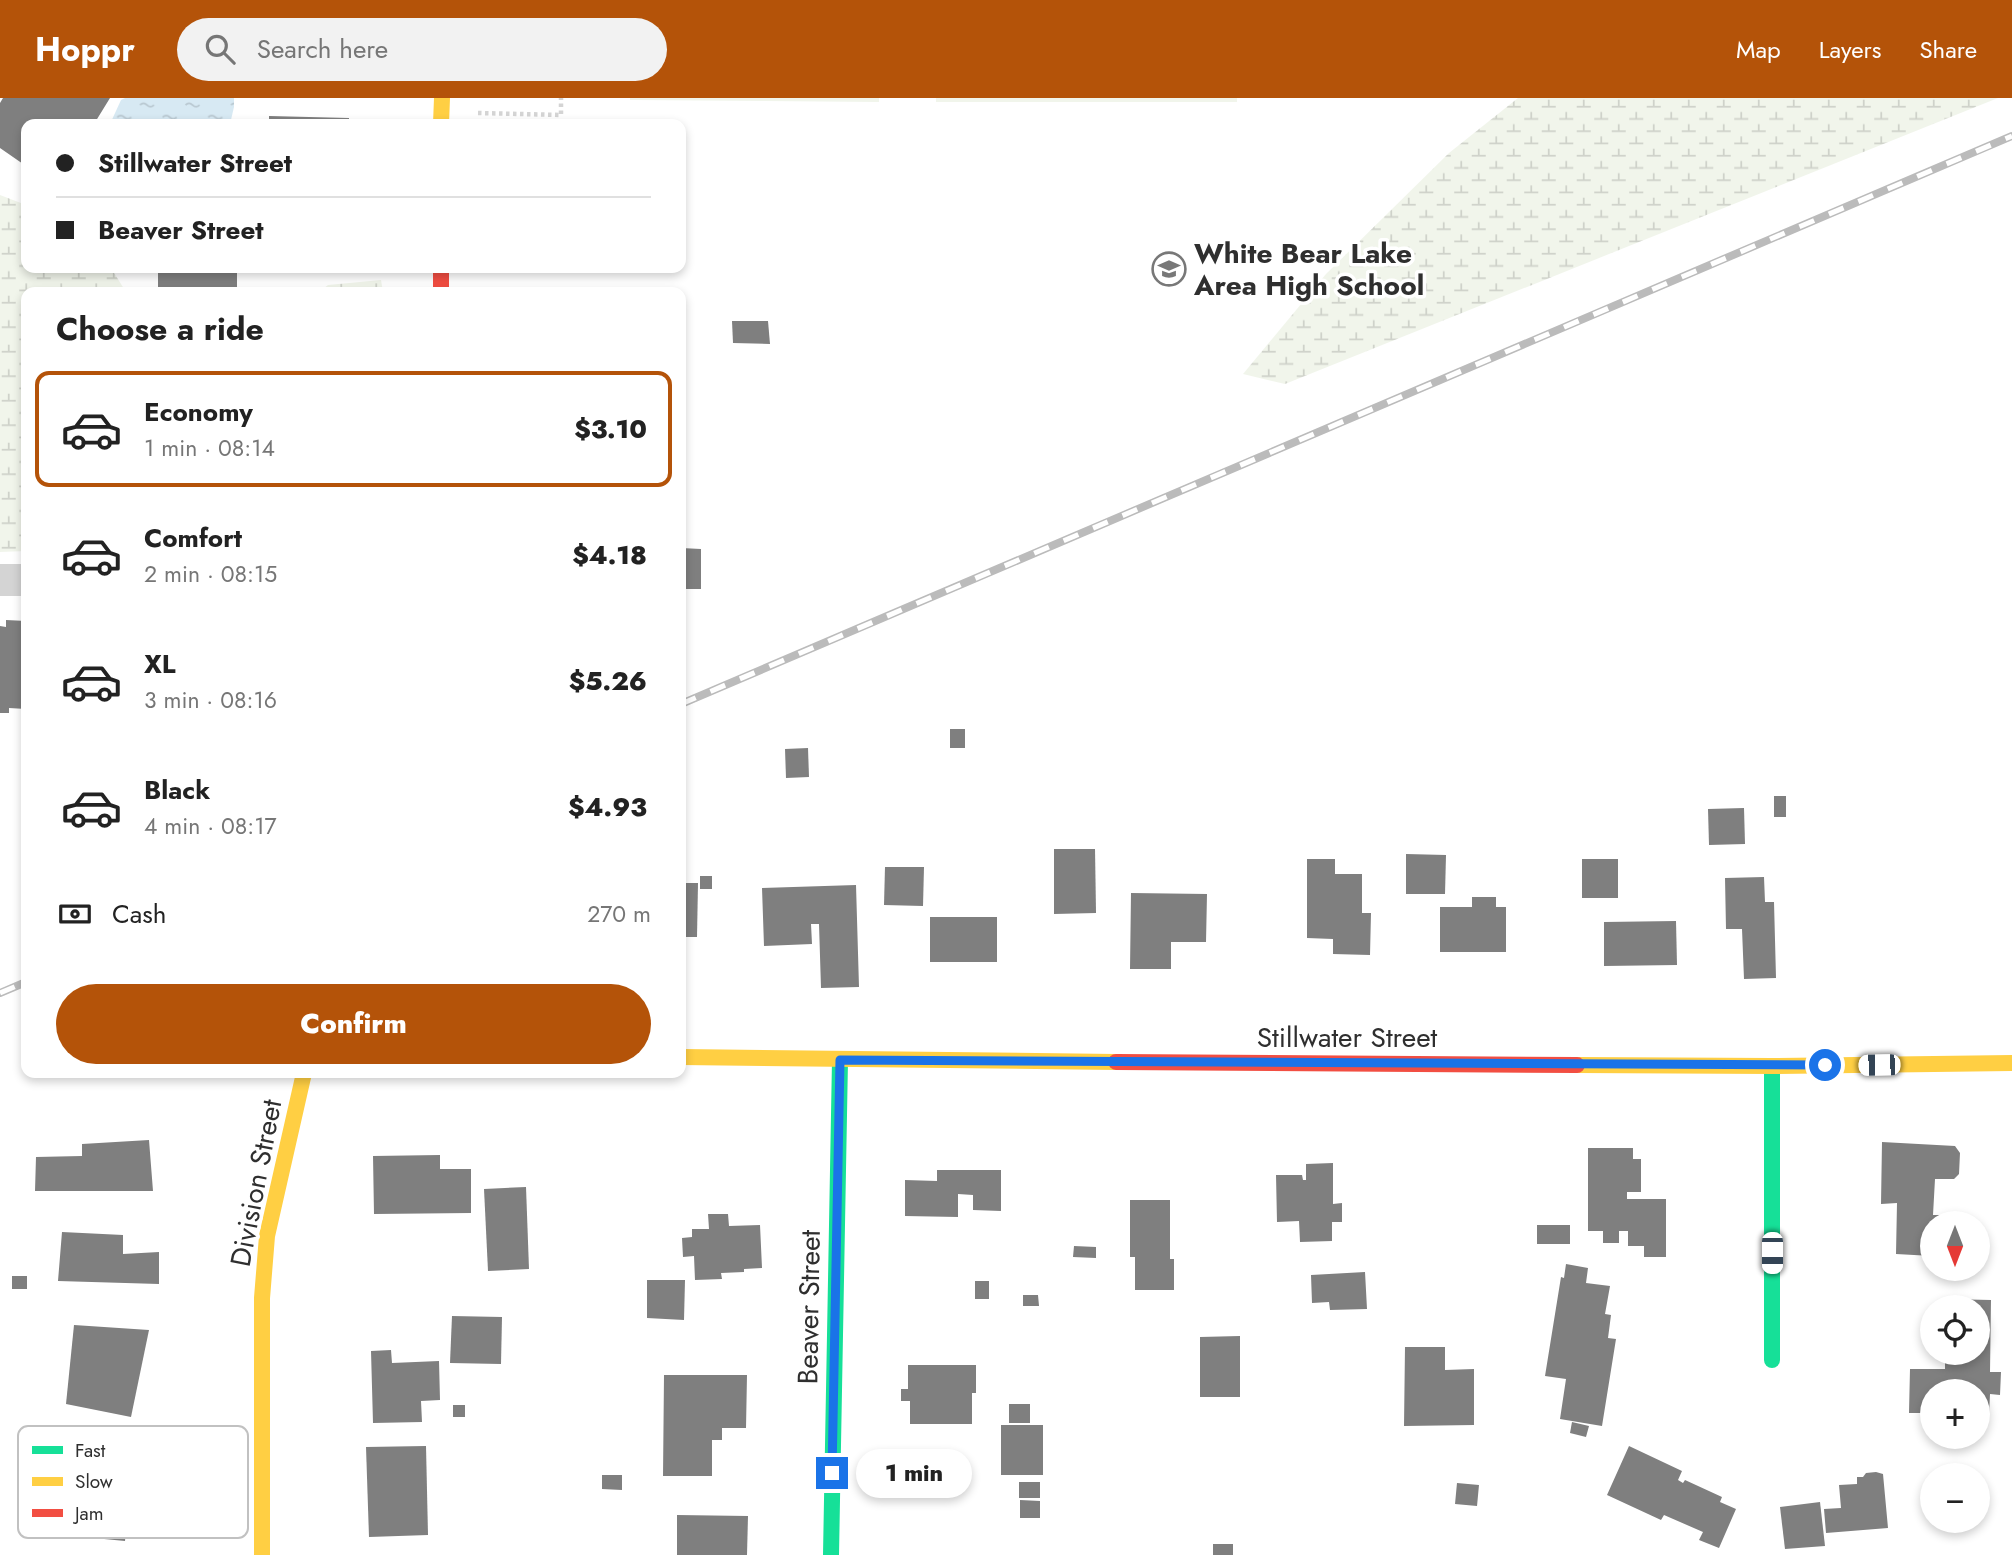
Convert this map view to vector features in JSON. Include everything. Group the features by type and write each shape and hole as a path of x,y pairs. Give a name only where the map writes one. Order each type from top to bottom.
{"street":[{"path":"0,580 21,580"},
{"name":"Stillwater Street","path":"686,1057 1772,1066 2012,1063"},
{"name":"Beaver Street","path":"831,1555 840,1060"},
{"path":"1772,1066 1772,1360"},
{"name":"Division Street","path":"262,1555 262,1298 267,1236 303,1078"}],"path":[{"path":"442,111 561,115 561,98"}],"green space":[{"path":"879,98 879,102 630,100"},
{"path":"936,98 1237,98 1237,102 936,102"},
{"path":"1518,98 1998,98 1285,384 1243,374 1326,274 1449,153"},
{"path":"0,195 21,203 21,273 114,273 123,287 21,287 21,551 0,552"},
{"path":"381,280 382,287 325,287"}],"water":[{"path":"234,98 234,107 231,119 112,119 121,100"}],"building":[{"path":"3,98 110,98 97,119 21,119 21,163 0,148 0,103"},
{"path":"269,116 349,118 349,119 269,119"},
{"path":"158,273 237,273 237,287 158,287"},
{"path":"732,321 768,321 770,344 733,343"},
{"path":"686,548 701,549 701,589 686,589"},
{"path":"6,620 21,621 21,709 9,708 9,713 0,713 0,626 6,627"},
{"path":"950,729 965,729 965,748 950,748"},
{"path":"808,748 809,777 786,778 785,749"},
{"path":"1774,796 1786,796 1786,817 1774,817"},
{"path":"1744,808 1745,844 1709,845 1708,809"},
{"path":"1054,849 1095,849 1096,913 1054,914"},
{"path":"1406,854 1446,855 1445,894 1406,894"},
{"path":"1307,859 1335,859 1335,874 1362,874 1362,913 1371,913 1370,955 1333,954 1333,939 1307,938"},
{"path":"1582,859 1618,859 1618,898 1582,898"},
{"path":"885,867 924,867 923,906 884,905"},
{"path":"700,876 712,876 712,889 700,889"},
{"path":"1764,877 1765,902 1774,902 1776,978 1744,979 1742,929 1726,929 1725,878"},
{"path":"686,883 698,883 697,937 686,937"},
{"path":"856,885 859,987 821,988 819,924 811,924 812,944 764,946 762,888"},
{"path":"1131,893 1207,894 1206,942 1171,942 1171,969 1130,969"},
{"path":"1472,897 1496,897 1496,907 1506,907 1506,952 1440,952 1440,907 1472,907"},
{"path":"930,917 997,917 997,962 930,962"},
{"path":"1676,921 1677,965 1604,966 1604,922"},
{"path":"149,1140 153,1191 35,1191 36,1157 82,1156 82,1144"},
{"path":"1882,1142 1955,1146 1960,1153 1959,1174 1954,1179 1935,1179 1933,1211 1920,1211 1920,1255 1896,1254 1897,1203 1881,1204"},
{"path":"1588,1148 1633,1148 1633,1159 1641,1159 1641,1192 1627,1192 1627,1199 1666,1199 1666,1257 1644,1257 1644,1246 1628,1246 1628,1231 1619,1231 1619,1243 1603,1243 1603,1231 1588,1231"},
{"path":"440,1155 440,1169 471,1169 471,1213 374,1214 373,1156"},
{"path":"1333,1163 1333,1204 1342,1203 1342,1222 1332,1222 1332,1241 1300,1242 1299,1221 1277,1222 1276,1175 1302,1175 1303,1180 1306,1180 1306,1164"},
{"path":"937,1170 1001,1170 1001,1211 973,1210 973,1195 958,1194 958,1217 905,1216 905,1180 937,1181"},
{"path":"526,1187 529,1269 488,1271 484,1189"},
{"path":"1130,1200 1170,1200 1170,1259 1174,1259 1174,1290 1135,1290 1135,1257 1130,1257"},
{"path":"708,1214 728,1214 729,1226 760,1225 762,1268 721,1273 722,1279 695,1280 694,1256 683,1257 682,1238 692,1237 692,1229 709,1229"},
{"path":"1537,1225 1570,1225 1570,1244 1537,1244"},
{"path":"62,1232 123,1235 123,1254 159,1252 159,1284 58,1281"},
{"path":"1074,1246 1096,1247 1096,1258 1073,1257"},
{"path":"1566,1264 1588,1268 1586,1283 1610,1286 1605,1314 1611,1315 1608,1338 1616,1339 1602,1426 1560,1419 1566,1379 1545,1376 1561,1277 1564,1278"},
{"path":"1365,1272 1367,1309 1330,1310 1329,1302 1312,1303 1311,1275"},
{"path":"12,1276 27,1276 27,1289 12,1289"},
{"path":"647,1280 685,1280 684,1320 647,1318"},
{"path":"975,1281 989,1281 989,1299 975,1299"},
{"path":"1023,1295 1038,1295 1039,1306 1023,1306"},
{"path":"1991,1300 1990,1372 2001,1372 2000,1395 1990,1394 1990,1379 1920,1379 1920,1413 1909,1413 1910,1369 1945,1369 1945,1365 1990,1365"},
{"path":"452,1316 502,1317 501,1364 450,1363"},
{"path":"74,1325 149,1330 131,1417 66,1404"},
{"path":"1240,1336 1240,1397 1200,1397 1200,1337"},
{"path":"1405,1347 1445,1347 1445,1370 1474,1369 1474,1425 1404,1426"},
{"path":"391,1350 392,1363 439,1361 440,1400 421,1401 422,1422 373,1423 371,1351"},
{"path":"908,1365 976,1365 972,1424 910,1424 910,1401 901,1401 901,1389 908,1389"},
{"path":"664,1375 747,1375 746,1428 722,1428 722,1440 712,1440 712,1476 663,1476"},
{"path":"1009,1404 1030,1404 1030,1423 1009,1423"},
{"path":"453,1405 465,1405 465,1417 453,1417"},
{"path":"1572,1422 1589,1426 1586,1437 1570,1433"},
{"path":"1001,1425 1043,1425 1043,1475 1001,1475"},
{"path":"426,1446 428,1535 369,1537 366,1447"},
{"path":"1629,1446 1682,1471 1678,1480 1683,1483 1685,1480 1722,1497 1720,1502 1736,1509 1719,1548 1699,1540 1703,1532 1664,1515 1661,1520 1607,1495"},
{"path":"1876,1472 1883,1474 1888,1528 1826,1533 1824,1509 1841,1508 1839,1485 1857,1484 1857,1477"},
{"path":"602,1475 622,1475 622,1490 602,1489"},
{"path":"1019,1482 1040,1482 1040,1498 1019,1498"},
{"path":"1457,1483 1479,1485 1477,1506 1455,1504"},
{"path":"1020,1500 1040,1501 1040,1518 1020,1518"},
{"path":"1820,1502 1825,1546 1785,1549 1780,1507"},
{"path":"677,1515 748,1516 747,1555 677,1555"},
{"path":"94,1538 125,1538 125,1541"},
{"path":"1213,1544 1233,1544 1233,1555 1213,1555"}],"railway":[{"path":"686,702 2012,136"},
{"path":"0,993 21,984"}],"traffic: fast":[{"path":"831,1555 840,1060"},
{"path":"1772,1066 1772,1360"}],"traffic: slow":[{"path":"441,119 442,98"},
{"path":"686,1057 1116,1062"},
{"path":"1577,1065 2012,1063"},
{"path":"262,1555 262,1298 267,1236 303,1078"}],"traffic: jam":[{"path":"441,273 441,287"},
{"path":"1116,1062 1577,1065"}],"place":[{"name":"White Bear Lake Area High School","path":"1169,269"}],"route":[{"path":"832,1473 840,1060 1825,1065"}]}
